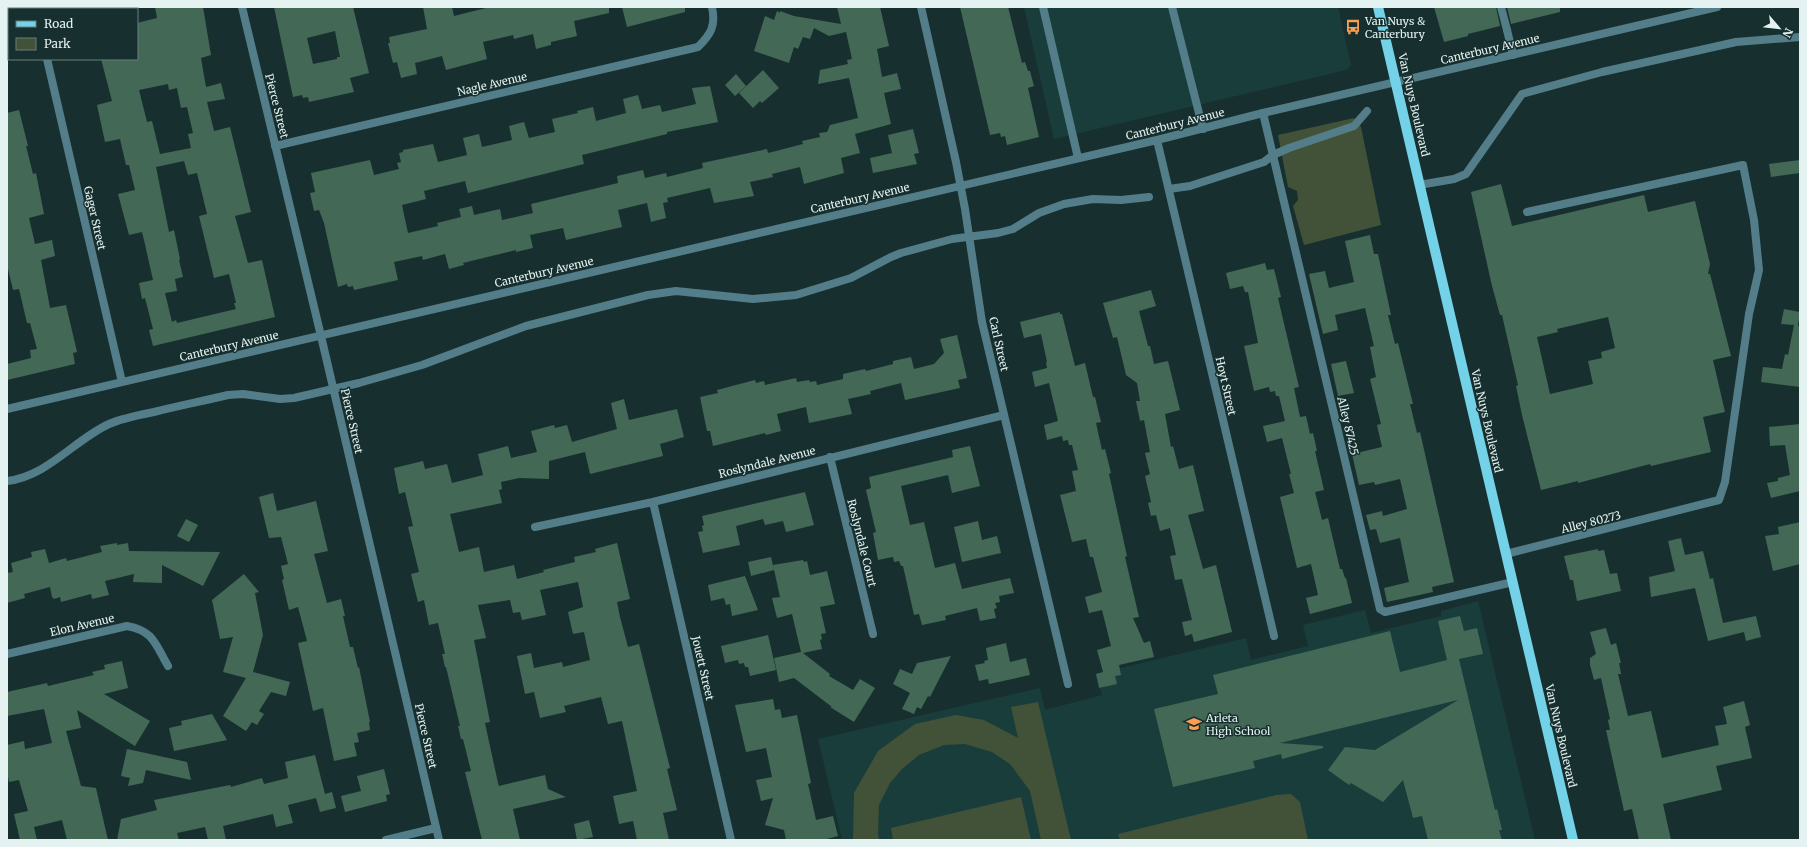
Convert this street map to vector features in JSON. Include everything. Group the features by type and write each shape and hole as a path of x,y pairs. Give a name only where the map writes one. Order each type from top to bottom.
{"main road":[{"name":"Van Nuys Boulevard","path":"1378,7 1573,840"}],"street":[{"name":"Pierce Street","path":"242,7 321,336 438,840"},
{"name":"Nagle Avenue","path":"275,146 698,47 710,35 714,17 712,7"},
{"name":"Carl Street","path":"921,7 961,186 982,322 1068,684"},
{"path":"1043,7 1078,158"},
{"path":"1172,7 1203,129"},
{"path":"1501,7 1513,55"},
{"name":"Canterbury Avenue","path":"7,410 1158,140 1717,7"},
{"path":"1420,185 1454,179 1466,174 1522,94 1602,72 1736,42 1800,37"},
{"name":"Gager Street","path":"47,60 122,382"},
{"path":"1169,190 1190,186 1264,162 1273,155 1289,148 1354,126 1367,112"},
{"name":"Alley 87425","path":"1263,114 1380,609 1385,612 1512,582"},
{"name":"Hoyt Street","path":"1158,140 1274,636"},
{"name":"Alley 80273","path":"1506,554 1719,500 1725,482 1749,314 1759,270 1754,220 1743,165 1527,212"},
{"path":"7,481 41,470 100,429 111,423 125,419 228,395 243,394 280,399 294,398 359,383 422,365 526,326 648,295 676,291 753,299 796,295 852,278 901,253 952,240 998,233 1013,229 1039,213 1064,204 1093,199 1121,200 1149,197"},
{"name":"Roslyndale Avenue","path":"535,527 653,502 1004,415"},
{"name":"Roslyndale Court","path":"830,457 873,634"},
{"name":"Jouett Street","path":"653,502 731,840"},
{"name":"Elon Avenue","path":"7,654 127,626 141,628 151,636 168,666"},
{"path":"386,840 436,828"}],"shaded area":[{"path":"1024,7 1338,7 1351,65 1346,70 1054,139"},
{"name":"Arleta High School","path":"1478,601 1535,840 842,840 818,739 1040,688 1045,710 1102,695 1096,674 1246,638 1251,660 1308,646 1303,625 1365,610 1371,633 1441,616 1441,611"}],"green space":[{"path":"1354,118 1361,127 1381,225 1304,245 1293,206 1298,200 1297,191 1288,187 1278,135"},
{"path":"1038,702 1071,840 1041,840 1030,791 1010,764 992,752 965,744 944,745 919,755 902,769 890,783 879,805 879,840 853,840 854,793 878,751 915,724 956,715 984,720 1018,738 1011,707"},
{"path":"1291,794 1300,802 1308,840 1120,840 1118,834 1276,795"},
{"path":"1021,797 1031,840 893,840 891,828"}],"building":[{"path":"155,7 203,7 211,55 201,58 206,87 221,83 225,99 207,102 214,131 230,127 251,212 235,216 248,263 262,260 275,317 153,346 149,330 153,329 145,298 142,299 139,283 153,280 144,240 142,232 129,235 118,194 135,190 129,165 126,165 120,139 105,142 97,105 112,101 101,60 138,60 138,23 157,18","holes":["168,84 169,90 177,88 181,108 187,107 193,133 188,134 191,148 160,154 152,121 147,122 139,90","184,161 188,175 197,173 207,214 199,216 214,278 229,274 236,309 177,323 176,320 172,322 165,293 177,291 175,279 183,277 174,230 169,232 156,167"]},
{"path":"274,7 353,7 369,73 350,78 354,92 309,102 308,97 303,98 302,95 293,97","holes":["335,31 340,57 313,64 307,38"]},
{"path":"423,7 452,7 454,16 490,7 609,7 609,13 574,21 577,36 551,42 551,45 536,49 533,34 514,39 513,35 483,42 487,59 446,70 442,56 415,63 417,74 401,78 397,62 393,63 388,43 390,43 389,37 427,29"},
{"path":"622,7 685,7 685,12 627,27"},
{"path":"837,7 880,7 889,46 877,49 882,77 897,73 901,89 884,93 891,124 855,134 860,153 841,158 844,173 804,184 800,167 772,174 773,177 750,182 754,196 714,203 710,188 667,198 668,202 663,203 666,218 651,222 647,203 618,210 622,227 566,240 563,228 530,235 533,248 516,252 516,250 463,263 464,265 449,269 445,254 423,260 422,256 394,262 398,280 354,290 353,286 348,287 347,284 338,287 324,223 319,210 314,211 310,193 315,192 311,173 370,160 374,175 399,169 397,163 401,162 399,153 403,152 403,150 433,144 438,162 467,155 463,138 479,134 482,147 512,140 509,126 524,122 529,138 555,132 552,119 578,113 577,111 593,107 596,121 626,113 623,99 638,95 642,109 660,105 662,112 696,104 692,88 710,86 718,122 667,132 667,134 582,155 584,164 468,193 465,181 424,191 426,199 402,205 408,233 438,226 437,223 461,217 459,209 472,206 474,215 500,209 502,220 533,213 531,204 618,183 617,176 643,170 645,178 666,173 667,177 703,168 702,163 767,149 768,153 803,144 802,141 820,137 819,133 827,132 830,125 858,118 849,78 818,84 820,70 848,64 847,60 852,59 846,32 829,36 814,28 810,39 803,37 798,49 794,47 789,63 754,51 765,16 774,20 777,11 780,13 780,11 794,16 841,24"},
{"path":"960,7 1008,7 1022,63 1025,62 1028,71 1030,71 1034,86 1028,88 1039,137 1007,145 1005,136 1001,137 1000,133 990,135"},
{"path":"1434,7 1496,7 1500,26 1444,42"},
{"path":"1507,7 1560,7 1560,12 1511,24"},
{"path":"763,70 779,88 762,103 760,101 753,108 739,93"},
{"path":"736,74 746,86 735,96 725,85"},
{"path":"19,110 33,174 36,173 44,214 29,218 35,244 52,240 55,256 41,260 50,308 66,305 77,352 73,353 75,364 7,380 7,364 31,358 30,350 37,349 30,323 27,323 19,289 13,290 7,265 7,113"},
{"path":"913,129 919,153 914,154 917,164 873,173 870,158 892,153 888,135"},
{"path":"1800,160 1800,173 1771,177 1769,164"},
{"path":"1501,184 1512,226 1644,195 1648,212 1695,201 1710,264 1708,274 1710,274 1731,356 1713,360 1725,412 1703,417 1711,452 1651,466 1650,464 1578,483 1578,481 1541,490 1522,415 1516,386 1518,385 1502,315 1500,315 1492,286 1471,192","holes":["1608,317 1615,348 1601,352 1602,358 1588,361 1593,384 1550,394 1537,337 1558,332 1557,329"]},
{"path":"1370,235 1374,254 1378,254 1391,315 1388,315 1395,344 1398,343 1413,404 1410,404 1417,433 1420,432 1454,582 1432,587 1433,592 1387,602 1384,588 1409,582 1400,538 1380,543 1376,529 1370,530 1366,515 1382,511 1383,516 1407,509 1400,479 1375,485 1374,482 1359,485 1352,454 1382,447 1377,425 1381,424 1370,379 1376,377 1370,347 1374,346 1365,308 1335,315 1338,330 1323,334 1309,274 1325,271 1329,288 1354,282 1345,241"},
{"path":"1265,263 1267,270 1274,269 1281,297 1278,298 1299,387 1294,388 1300,417 1306,416 1310,434 1313,433 1317,451 1315,451 1324,490 1315,492 1322,520 1328,518 1340,569 1342,569 1346,578 1352,603 1310,614 1306,598 1318,595 1311,564 1297,568 1280,497 1294,493 1282,438 1267,442 1263,426 1285,421 1279,396 1276,396 1275,391 1270,392 1269,387 1254,391 1244,346 1258,343 1248,292 1245,292 1243,286 1230,289 1226,273"},
{"path":"1151,290 1156,306 1139,311 1154,364 1168,361 1180,410 1165,414 1171,447 1173,446 1179,469 1193,465 1204,511 1188,515 1203,569 1216,565 1232,632 1194,642 1192,634 1185,636 1182,622 1192,620 1182,579 1175,580 1170,556 1176,555 1170,528 1160,531 1156,515 1151,516 1148,503 1151,502 1145,476 1150,474 1145,453 1150,452 1144,420 1140,421 1136,401 1140,401 1137,383 1126,375 1117,337 1113,338 1103,303"},
{"path":"1784,309 1800,312 1798,326 1800,326 1800,387 1761,382 1763,367 1782,369 1785,354 1788,355 1794,325 1781,324"},
{"path":"1060,312 1060,314 1062,314 1075,366 1085,363 1093,397 1095,397 1101,422 1096,423 1102,450 1105,449 1111,473 1109,474 1127,556 1125,557 1139,617 1133,618 1144,643 1150,641 1154,657 1119,665 1121,675 1115,676 1117,684 1099,688 1096,674 1103,672 1097,650 1111,646 1102,610 1089,613 1085,597 1102,592 1093,557 1090,557 1086,539 1072,542 1060,495 1076,491 1072,471 1078,470 1072,445 1069,445 1068,440 1063,441 1062,436 1047,440 1044,425 1058,421 1049,383 1035,387 1032,372 1047,368 1041,334 1024,338 1020,322"},
{"path":"957,335 967,378 958,380 960,388 905,400 901,383 870,391 871,394 848,399 852,414 809,423 806,407 777,414 781,431 766,435 765,433 713,446 710,431 707,431 700,397 718,393 717,390 755,380 756,383 764,381 765,385 796,378 797,382 809,380 810,382 816,381 817,385 843,379 843,374 865,369 866,371 893,364 893,361 911,357 914,369 934,364 944,353 940,339"},
{"path":"1346,361 1354,393 1338,396 1331,364"},
{"path":"624,399 629,420 677,409 684,437 660,444 663,456 590,474 585,452 549,461 549,479 519,478 501,482 502,489 499,490 502,503 450,514 459,552 479,547 484,572 514,565 517,579 544,572 543,570 575,562 574,557 596,552 595,549 617,543 630,599 617,602 620,617 628,647 639,644 670,768 667,769 677,810 663,813 669,840 637,840 633,821 619,824 613,796 637,791 622,721 608,724 601,697 564,706 566,712 540,718 534,692 525,694 517,656 531,653 534,668 562,662 563,667 590,660 584,632 573,634 568,612 583,607 578,582 540,590 546,615 522,620 520,612 513,613 510,600 478,605 486,638 474,640 490,722 485,723 499,786 545,775 548,789 566,797 513,809 520,840 482,840 465,772 471,771 458,726 460,726 442,654 445,654 438,623 429,625 424,600 418,602 411,574 419,572 408,527 413,526 405,492 399,494 394,468 423,461 425,469 447,464 452,483 483,475 478,454 508,446 511,458 537,452 531,431 554,425 555,428 567,425 572,442 617,429 611,403"},
{"path":"1800,424 1800,491 1771,498 1767,483 1778,481 1778,478 1790,475 1785,445 1770,446 1769,427"},
{"path":"970,446 980,486 952,493 948,475 901,486 910,525 924,522 935,568 955,563 962,589 1010,578 1014,593 999,596 1000,602 995,603 997,608 994,609 996,618 980,621 977,608 945,616 946,620 922,625 919,614 914,615 903,566 901,566 899,561 894,562 893,557 878,560 873,533 876,532 866,490 871,488 869,477 953,457 952,450"},
{"path":"805,492 814,525 786,532 783,521 765,525 763,519 736,526 740,545 703,553 698,532 703,531 702,526 704,525 702,516"},
{"path":"273,493 277,511 316,501 328,551 314,554 327,603 341,599 350,647 353,647 358,668 359,667 370,722 370,730 357,733 359,742 354,743 357,756 334,761 323,708 313,711 298,643 307,641 298,607 289,610 282,580 284,579 281,566 288,564 281,537 269,538 259,497"},
{"path":"186,519 198,525 189,542 177,536"},
{"path":"978,521 982,540 997,536 1001,553 962,562 954,527"},
{"path":"1800,522 1800,564 1773,571 1765,536 1779,534 1778,527"},
{"path":"1681,538 1685,555 1703,551 1710,579 1713,578 1723,623 1756,616 1761,637 1746,641 1744,632 1708,641 1695,588 1651,597 1649,577 1675,571 1668,541"},
{"path":"117,543 117,545 128,543 129,551 220,552 203,586 162,565 162,583 133,582 134,574 105,581 109,595 92,599 91,594 61,602 60,597 54,599 52,597 50,587 24,594 25,598 7,603 7,573 13,572 11,563 32,557 31,552 45,549 49,563 66,558 67,561 102,552 100,546"},
{"path":"1598,549 1598,551 1604,550 1610,574 1617,573 1621,591 1577,601 1573,580 1570,580 1564,556"},
{"path":"771,557 774,570 751,576 748,562"},
{"path":"803,560 804,562 807,561 810,575 827,571 835,604 820,607 826,633 821,634 822,639 820,640 822,649 803,653 830,674 829,676 853,690 860,679 875,688 854,722 830,707 832,707 794,678 779,682 774,658 801,652 792,614 777,618 772,598 780,597 773,565"},
{"path":"244,574 259,592 255,593 263,635 253,672 290,682 286,696 271,692 259,711 264,714 257,725 252,722 246,731 223,716 246,678 223,672 233,637 220,639 212,600"},
{"path":"745,576 758,610 732,616 730,604 726,605 724,598 711,601 708,585"},
{"path":"1460,616 1464,631 1477,628 1483,654 1459,659 1495,810 1497,809 1502,830 1499,830 1502,840 1428,840 1422,816 1413,818 1403,780 1383,802 1351,783 1349,785 1328,770 1345,747 1375,750 1458,700 1280,743 1323,746 1323,748 1282,759 1281,754 1253,761 1255,768 1173,787 1154,709 1218,694 1213,675 1390,631 1400,672 1447,660 1438,621"},
{"path":"1606,628 1611,645 1616,643 1621,663 1619,663 1621,674 1618,674 1628,716 1651,711 1662,758 1719,745 1715,726 1727,724 1723,707 1744,701 1750,725 1745,727 1752,758 1716,766 1722,790 1663,804 1671,840 1639,840 1632,809 1624,811 1606,730 1610,730 1608,720 1610,719 1601,678 1594,680 1590,665 1590,658 1596,654 1590,632"},
{"path":"768,635 776,670 750,676 748,667 745,667 744,663 739,664 738,660 725,663 721,646"},
{"path":"1006,643 1010,662 1026,658 1030,675 989,684 988,679 979,681 975,665 985,663 984,661 988,660 986,648"},
{"path":"951,656 930,697 928,696 921,709 917,707 914,714 902,709 910,693 893,684 900,669 912,674 917,663"},
{"path":"122,661 128,688 104,694 150,721 135,746 77,710 81,728 66,731 81,786 96,788 108,840 67,840 62,820 34,827 37,840 20,840 14,814 28,811 19,780 9,782 7,772 7,745 24,741 25,749 52,743 44,709 7,716 7,692 47,683 48,686 94,675 92,672 105,669 104,665"},
{"path":"773,699 775,710 780,709 782,718 797,715 811,783 808,784 816,820 833,816 838,836 823,840 786,840 784,830 765,825 773,798 761,801 756,780 772,777 766,748 746,752 735,705"},
{"path":"212,714 227,740 174,751 169,728 182,725 181,721"},
{"path":"127,749 187,762 191,780 146,770 143,783 128,786 130,778 121,776"},
{"path":"315,755 325,794 332,792 336,808 320,812 316,798 288,805 293,823 276,827 273,814 223,826 226,840 208,840 205,827 177,833 179,840 117,840 121,819 157,810 154,800 230,785 231,787 262,778 264,784 288,778 285,762"},
{"path":"384,769 390,794 386,795 387,801 345,812 341,796 361,791 357,776"},
{"path":"589,820 593,837 577,840 574,824"}],"place":[{"name":"Van Nuys & Canterbury","path":"1353,27"},
{"name":"Arleta High School","path":"1194,724"}]}
